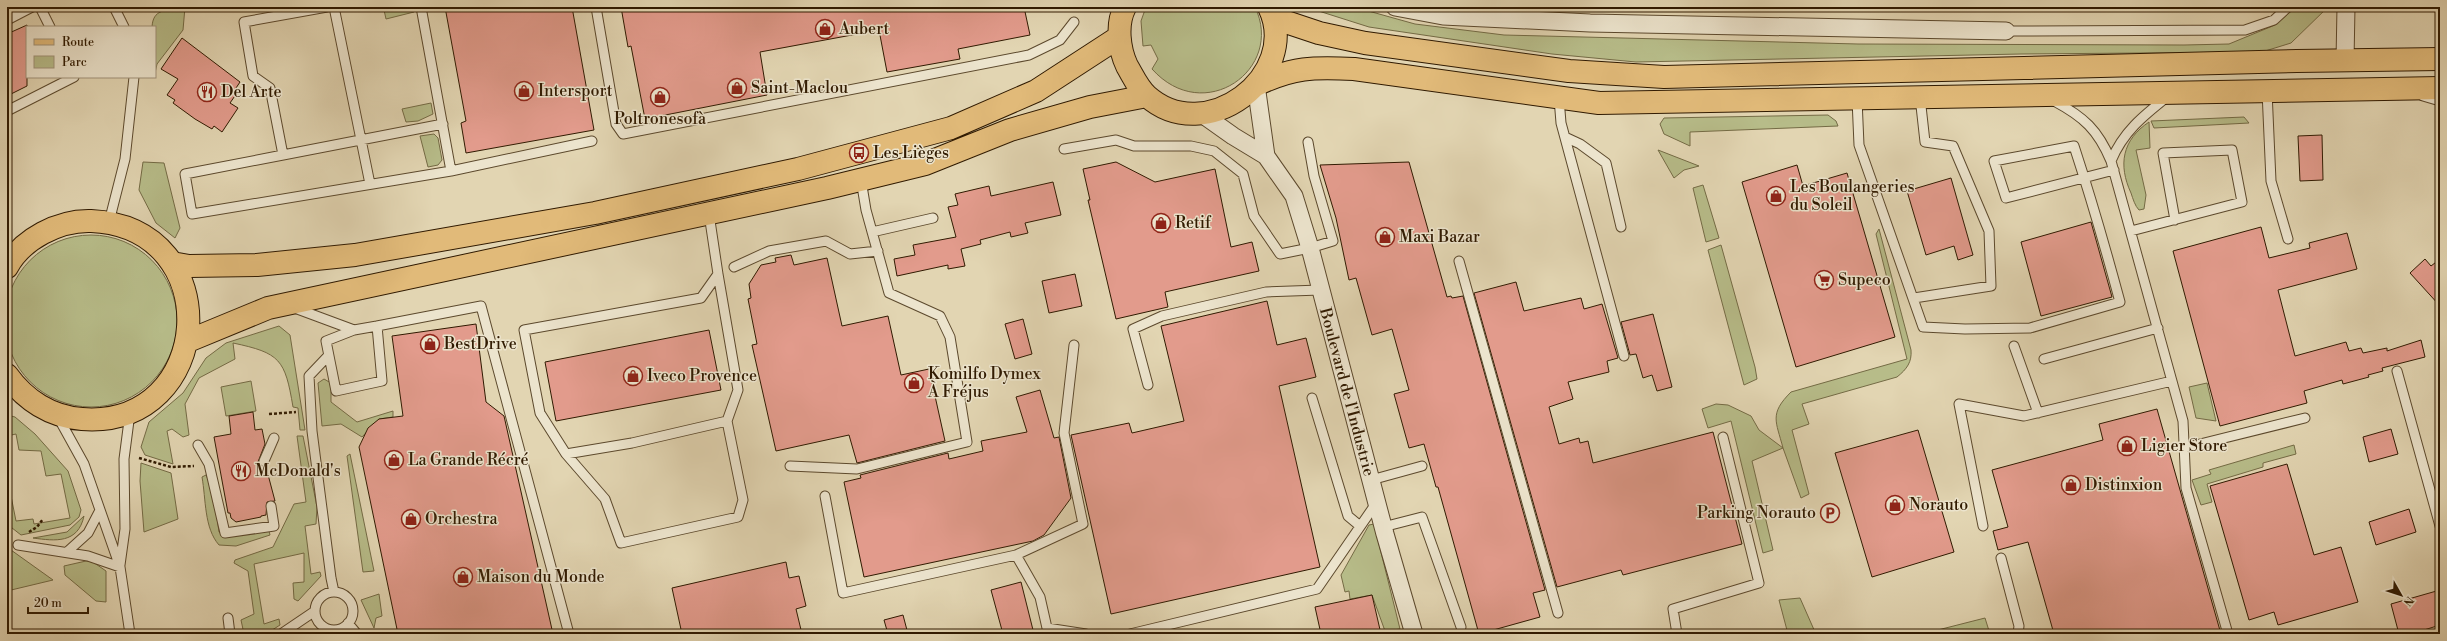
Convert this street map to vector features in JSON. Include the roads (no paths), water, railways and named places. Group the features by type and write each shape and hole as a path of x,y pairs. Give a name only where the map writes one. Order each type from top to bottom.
{"main road":[{"path":"1125,7 1122,12 1120,37 1124,60 1134,80 1147,96 1181,114 1202,114 1218,111 1241,100 1256,85 1272,61 1276,40 1271,12"},
{"path":"1271,12 1325,35 1365,44 1569,71 1664,77 2440,59"},
{"path":"172,263 188,266 257,265 355,255 595,213 798,169 951,128 1036,91 1120,37"},
{"path":"1256,85 1295,70 1314,67 1354,68 1599,103 2440,88"},
{"path":"188,341 236,320 285,305 709,214 925,164 1010,130 1090,107 1147,96"},
{"path":"7,266 30,240 54,227 82,221 109,222 138,232 162,251 172,263 180,277 189,308 188,341 176,370 167,383 144,404 130,411 93,420 57,414 26,397 7,375"}],"street":[{"path":"1395,7 1442,16 1590,23 2006,31"},
{"path":"2344,61 2346,7"},
{"name":"Boulevard de l'Industrie","path":"1256,85 1266,156"},
{"name":"Boulevard de l'Industrie","path":"1202,114 1233,136 1266,156 1294,196 1310,248 1376,502 1414,634"}],"lane":[{"path":"7,20 32,7"},
{"path":"40,7 50,26"},
{"path":"283,155 270,88 254,76 244,22 327,7"},
{"path":"334,7 370,184"},
{"path":"421,7 452,171"},
{"path":"596,7 616,124 623,134 1030,55 1060,40 1074,22"},
{"path":"2006,31 2246,30 2274,20 2288,7"},
{"path":"117,8 124,26"},
{"path":"7,111 72,78"},
{"path":"109,222 126,159 134,78"},
{"path":"2398,89 2440,101"},
{"path":"2267,90 2271,181 2288,239"},
{"path":"2112,165 2117,146 2127,132 2173,92"},
{"path":"2043,94 2074,112 2092,127 2102,140 2112,165 2183,421 2186,488 2228,634"},
{"path":"1559,97 1565,137 1624,356"},
{"path":"1914,298 1991,286 1989,231 1953,146 1925,142 1920,97"},
{"path":"1857,98 1859,145 1923,327 1965,329 2030,328 2120,302 2084,177 2074,146 1994,161 2006,198 2084,177 2112,165"},
{"path":"443,124 186,174 192,214 452,171 592,141"},
{"path":"1565,137 1580,144 1606,163 1621,227"},
{"path":"1064,149 1116,140 1134,146 1191,146 1214,151 1243,174 1254,216 1280,254 1310,248 1333,241 1314,176 1308,142"},
{"path":"2131,231 2174,220 2242,202 2232,150 2163,153 2174,220"},
{"path":"790,466 857,469 967,442 950,337 940,316 889,293 872,232 861,180"},
{"path":"709,214 738,390 727,422 743,500 738,517 621,543 605,499 566,454 540,412 524,330 701,298 718,274"},
{"path":"872,232 933,218"},
{"path":"734,267 769,251 826,241 850,254 878,251"},
{"path":"1459,261 1558,612"},
{"path":"1148,385 1133,329 1162,316 1266,292 1320,290"},
{"path":"285,305 354,330"},
{"path":"377,326 382,381 336,391 326,341 354,330 481,306 569,634"},
{"path":"2044,358 2158,328"},
{"path":"825,496 843,593 1016,555 1083,524 1064,433 1074,344"},
{"path":"2014,346 2038,413"},
{"path":"328,356 309,376 312,431 330,578 334,592"},
{"path":"2397,371 2440,526"},
{"path":"1983,526 1959,404 2024,416 2172,382"},
{"path":"1312,398 1348,516 1360,526"},
{"path":"120,567 125,529 124,459 130,411"},
{"path":"57,414 84,464 99,512 120,567 130,634"},
{"path":"2184,448 2305,418"},
{"path":"566,454 632,443 727,422"},
{"path":"1677,634 1673,610 1759,583 1723,437"},
{"path":"264,461 274,438"},
{"path":"198,445 208,464 225,533 274,526 271,506"},
{"path":"1371,480 1422,466"},
{"path":"1130,634 1317,589 1376,502"},
{"path":"66,552 88,533 99,512"},
{"path":"1383,526 1422,517 1461,627"},
{"path":"18,545 45,551 66,552 120,567"},
{"path":"1016,555 1040,596 1047,628 1086,634"},
{"path":"2001,558 2019,626 2018,634"},
{"path":"281,634 315,611 319,600 323,596 334,592 340,593 350,600 353,612 348,623 337,629 325,628 318,621 315,611"},
{"path":"228,618 230,634"},
{"path":"348,623 357,634"},
{"path":"317,634 325,628"}],"place":[{"name":"Aubert","path":"825,29"},
{"name":"Saint-Maclou","path":"737,88"},
{"name":"Intersport","path":"524,91"},
{"name":"Del Arte","path":"207,92"},
{"name":"Poltronesofà","path":"660,97"},
{"name":"Les Lièges","path":"859,153"},
{"name":"Les Boulangeries du Soleil","path":"1776,196"},
{"name":"Retif","path":"1161,223"},
{"name":"Maxi Bazar","path":"1385,237"},
{"name":"Supeco","path":"1824,280"},
{"name":"BestDrive","path":"430,344"},
{"name":"Iveco Provence","path":"633,376"},
{"name":"Komilfo Dymex À Fréjus","path":"914,383"},
{"name":"Ligier Store","path":"2127,446"},
{"name":"La Grande Récré","path":"394,460"},
{"name":"McDonald's","path":"241,471"},
{"name":"Distinxion","path":"2071,485"},
{"name":"Norauto","path":"1895,505"},
{"name":"Parking Norauto","path":"1830,513"},
{"name":"Orchestra","path":"411,519"},
{"name":"Maison du Monde","path":"463,577"}]}
